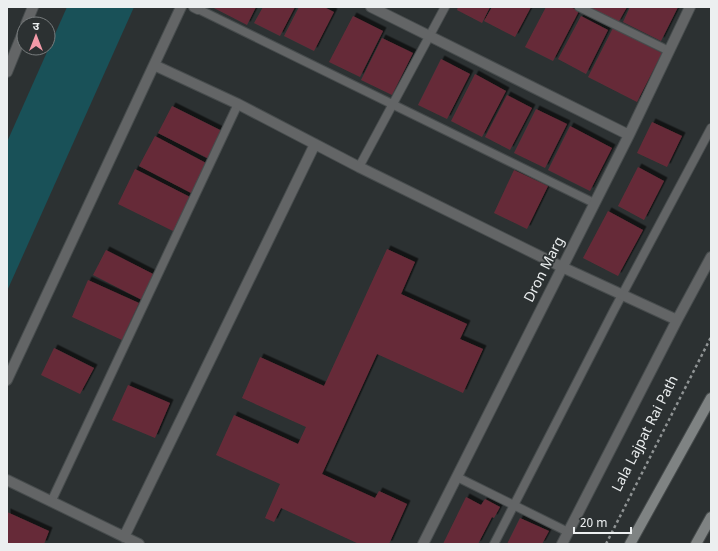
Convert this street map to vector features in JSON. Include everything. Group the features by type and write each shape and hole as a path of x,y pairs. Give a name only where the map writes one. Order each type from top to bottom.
{"main road":[{"path":"630,544 711,398"},
{"path":"696,544 711,517"}],"street":[{"path":"7,380 181,7"},
{"path":"372,7 629,135"},
{"name":"Dron Marg","path":"423,544 629,135 690,7"},
{"path":"7,72 10,56 16,45"},
{"path":"154,65 238,104 562,267 677,320"},
{"path":"124,537 315,144"},
{"path":"562,544 711,257"},
{"path":"7,480 139,544"}],"lane":[{"path":"359,166 445,7"},
{"path":"579,7 669,51"},
{"path":"196,8 594,203"},
{"path":"51,502 238,104"},
{"path":"494,544 622,294 711,128"},
{"path":"457,477 568,532"}],"path":[{"name":"Lala Lajpat Rai Path","path":"606,544 711,337"}],"shaded area":[{"path":"67,7 134,7 7,291 7,142 45,56 56,56 56,32"}],"building":[{"path":"212,7 256,7 247,25"},
{"path":"263,7 295,7 280,36 254,23"},
{"path":"299,7 324,7 334,12 314,51 284,36"},
{"path":"458,7 490,7 482,23 457,10"},
{"path":"492,7 531,7 515,37 484,21"},
{"path":"546,7 570,7 579,11 553,61 525,47"},
{"path":"587,7 627,7 618,23"},
{"path":"630,7 678,7 661,41 623,22"},
{"path":"353,16 383,31 360,77 329,62"},
{"path":"581,16 608,30 586,74 558,59"},
{"path":"613,28 662,53 637,102 588,77"},
{"path":"382,38 413,53 392,95 361,80"},
{"path":"441,59 470,74 447,119 418,105"},
{"path":"475,74 506,91 482,137 451,121"},
{"path":"507,95 532,108 510,150 485,137"},
{"path":"172,106 224,132 211,160 158,133"},
{"path":"536,109 567,124 545,168 514,153"},
{"path":"652,122 682,136 667,167 637,153"},
{"path":"570,126 612,148 590,191 548,170"},
{"path":"155,136 208,164 193,194 139,166"},
{"path":"638,167 664,181 644,220 618,206"},
{"path":"135,169 192,198 175,232 118,204"},
{"path":"514,170 548,186 527,229 494,213"},
{"path":"608,211 643,230 618,276 583,258"},
{"path":"387,249 415,262 401,294 467,324 460,339 483,349 463,393 377,354 322,474 375,498 379,491 407,504 389,544 359,544 281,508 274,522 265,518 280,484 216,455 234,415 298,444 306,427 242,398 260,357 324,386"},
{"path":"106,250 157,276 144,301 93,275"},
{"path":"88,280 139,303 122,340 72,317"},
{"path":"54,348 94,368 80,394 41,375"},
{"path":"128,385 170,403 155,438 112,420"},
{"path":"466,497 481,505 485,499 500,507 494,518 492,517 478,544 443,544"},
{"path":"7,512 49,531 44,544 7,544"},
{"path":"520,518 549,531 542,544 507,544"}]}
